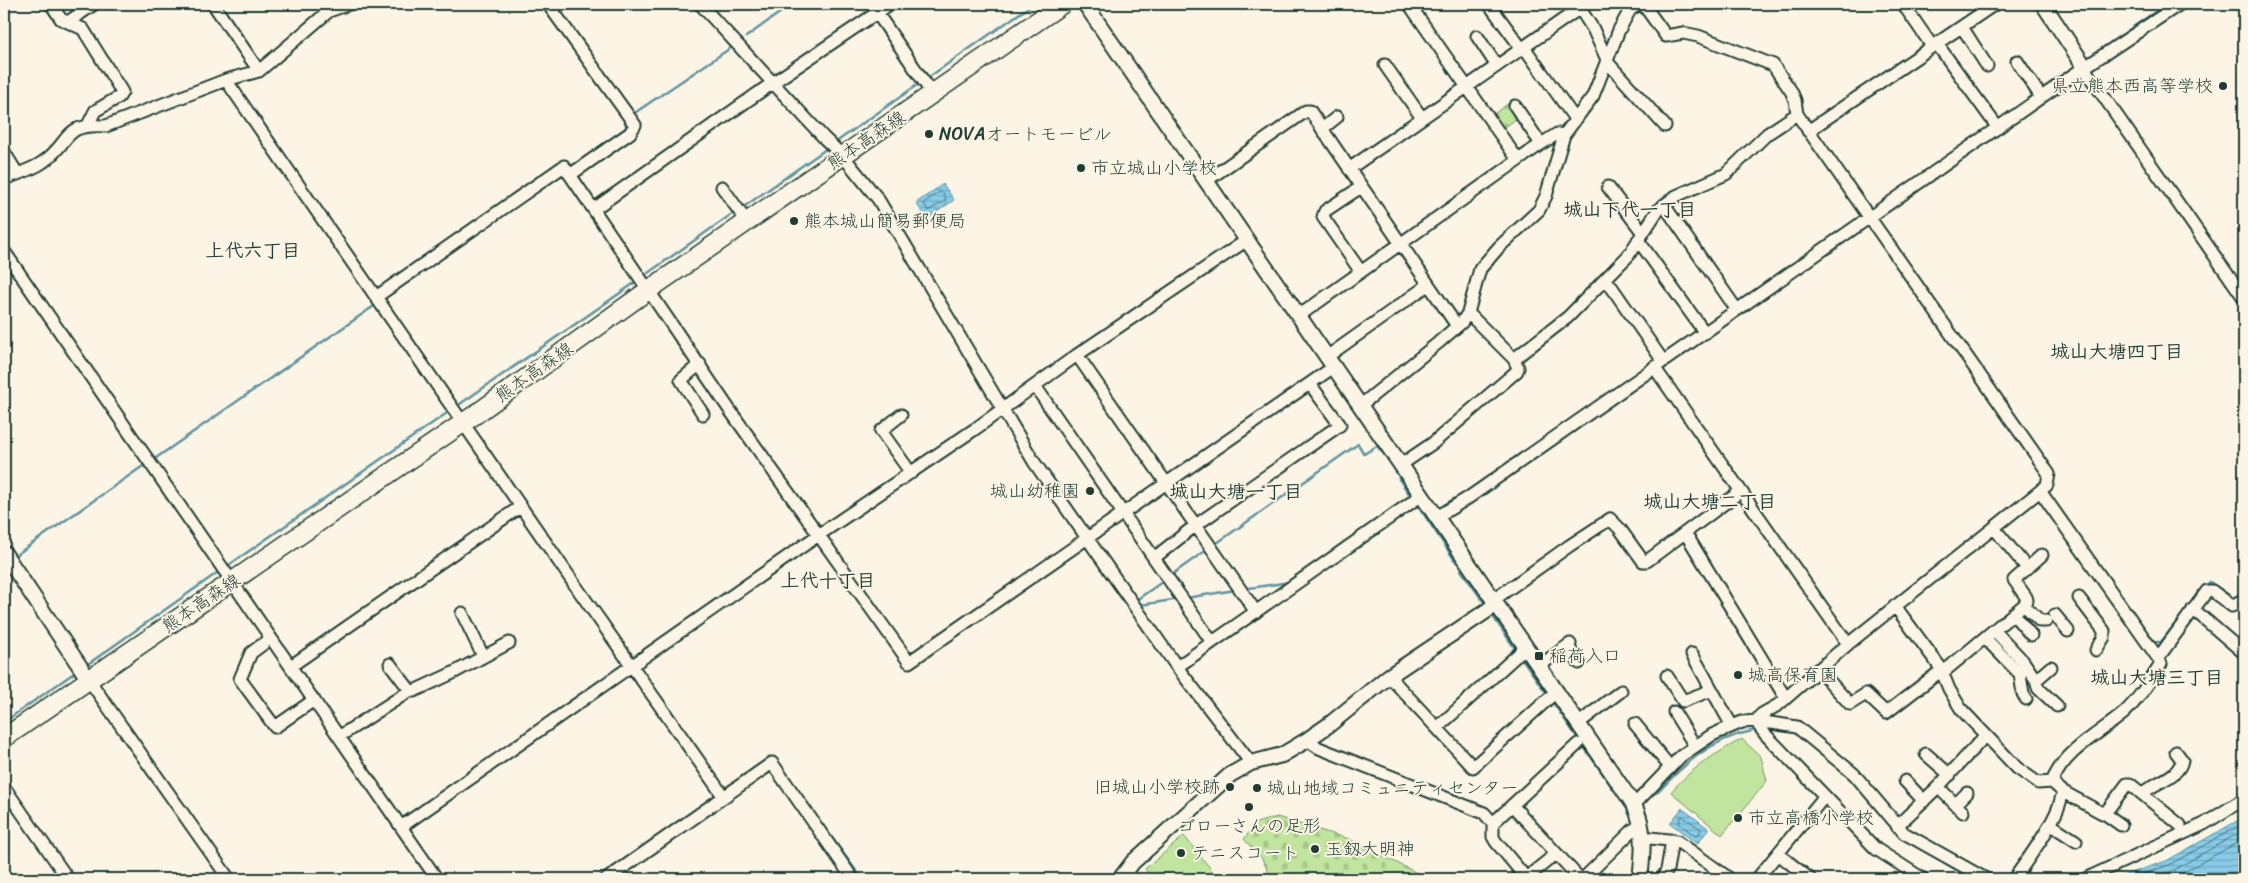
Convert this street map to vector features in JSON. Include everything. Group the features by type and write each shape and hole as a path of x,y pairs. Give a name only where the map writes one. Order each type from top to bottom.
{"main road":[{"name":"熊本高森線","path":"4,738 463,422 650,289 1062,4"}],"street":[{"path":"51,4 61,19 83,29 122,92 119,97 95,111 88,125"},
{"path":"68,22 94,4"},
{"path":"213,4 259,71"},
{"path":"4,179 42,164 52,155 66,136 79,127 88,125 106,126 226,80 259,71 329,11 348,4"},
{"path":"548,4 635,126 630,133 570,175"},
{"path":"700,4 843,156 878,199 1034,462 1177,666 1251,763"},
{"path":"594,209 774,82 890,4"},
{"path":"1085,4 1495,601 1521,651 1539,666 1579,723 1583,740 1634,805 1641,831 1640,879"},
{"path":"1410,4 1518,160"},
{"path":"1489,4 1575,119"},
{"path":"1361,405 1457,326 1468,313 1480,269 1499,247 1539,210 1546,196 1564,135 1593,96 1627,15 1639,4"},
{"path":"1643,4 1666,36 1683,33 1698,36 1773,65 1791,91 1795,100 1797,114 1808,131 2049,474 2047,485 2040,491 1848,644 1778,705 1762,714 1758,722"},
{"path":"1903,4 1998,128"},
{"path":"1808,131 1995,4"},
{"path":"2043,4 2088,74 2244,298"},
{"path":"1437,517 1468,498 2085,67 2180,4"},
{"path":"1349,169 1498,66 1578,6 1593,29 1607,59 1665,126"},
{"path":"877,13 933,94"},
{"path":"1962,26 1987,66"},
{"path":"1477,36 1498,66"},
{"path":"2016,61 2041,98"},
{"path":"1385,65 1422,118"},
{"path":"226,80 520,506 724,797"},
{"path":"1515,106 1541,144"},
{"path":"1206,182 1306,111 1310,111 1457,326"},
{"path":"1514,359 1568,317 1606,279 1628,256 1658,210 1676,196 1726,174 1767,134 1797,114"},
{"path":"1322,129 1337,117"},
{"path":"1300,315 1541,144 1556,134 1564,135"},
{"path":"4,152 17,173"},
{"path":"376,296 564,166 650,289 729,409 820,534 909,662 1310,384 1332,362 1428,285"},
{"path":"722,187 747,222"},
{"path":"1361,272 1323,217 1325,211 1362,187"},
{"path":"1608,187 1705,333"},
{"path":"1664,205 1737,310"},
{"path":"401,827 820,534 1003,409 1077,355 1247,240"},
{"path":"4,251 437,879"},
{"path":"1606,279 1741,491 1848,644"},
{"path":"1402,464 1432,443 1514,374 1518,368 1514,359 1468,313"},
{"path":"1077,355 1256,612"},
{"path":"700,364 681,380 703,414"},
{"path":"1154,558 1196,525 1340,425 1310,384"},
{"path":"1035,386 1212,642"},
{"path":"901,416 881,431 911,473"},
{"path":"1120,879 1133,862 1230,775 1251,763 1282,755 1307,740 1390,676 1491,608 1499,596 1564,549 1610,519 1614,520 1643,561 1647,561 1686,534 1741,491"},
{"path":"2040,491 2161,664 2146,688 2124,712 2068,757 2052,782"},
{"path":"1177,666 1422,495"},
{"path":"291,666 520,506"},
{"path":"1994,528 2026,568"},
{"path":"1686,534 1785,697"},
{"path":"4,554 89,680 229,879"},
{"path":"1818,669 1850,704 1866,694 1886,713 1943,671 2024,605 2027,600 2026,596 2014,580 2042,555"},
{"path":"2158,658 2207,591 2212,591 2232,606 2244,599"},
{"path":"2079,598 2104,631 2104,637 2096,650"},
{"path":"2024,605 2040,620 2051,618 2068,631"},
{"path":"1895,606 1943,671 1954,699 1985,736 2017,768 2038,783 2052,782 2062,791 2104,813 2121,825"},
{"path":"2193,609 2244,653"},
{"path":"462,613 483,656"},
{"path":"2013,614 2031,635"},
{"path":"1989,634 2023,661 2036,680 2038,688 2057,706"},
{"path":"1989,634 2020,674 2023,694 2026,699"},
{"path":"272,638 251,653 240,679 275,727 314,700"},
{"path":"340,736 411,690 454,673 509,643"},
{"path":"1539,666 1569,645 1579,663"},
{"path":"1437,728 1521,651"},
{"path":"1692,654 1732,726"},
{"path":"390,664 411,690"},
{"path":"2036,680 2050,667"},
{"path":"1390,676 1473,767 1557,691"},
{"path":"1667,676 1683,701 1712,690"},
{"path":"1579,723 1621,691"},
{"path":"1674,712 1696,746"},
{"path":"1634,805 1670,767 1696,746 1732,726 1742,722 1758,722 1797,727 1854,774 1897,826 1914,841 1986,879"},
{"path":"1758,722 1765,734 1876,849 1918,878"},
{"path":"1635,724 1670,767"},
{"path":"1897,826 1950,775 1985,736"},
{"path":"1307,740 1319,748 1484,813 1493,823 1493,837 1496,842 1527,878 1556,854"},
{"path":"1493,823 1583,740"},
{"path":"2142,794 2164,781 2181,764 2182,760 2176,752"},
{"path":"1926,754 1950,775"},
{"path":"607,879 772,763 853,879"},
{"path":"1905,781 1924,801"},
{"path":"2104,813 2128,784 2180,825"},
{"path":"4,787 68,879"},
{"path":"1938,787 1960,808 1968,793"},
{"path":"2014,879 2050,824 2060,804 2062,791"},
{"path":"1757,879 1824,797"},
{"path":"2085,879 2188,832 2244,799"},
{"path":"1512,805 1581,879 1633,830 1672,840 1730,879"},
{"path":"2050,824 2076,841"},
{"path":"1662,879 1667,870 1672,840"},
{"path":"1778,854 1810,879"}],"green space":[{"path":"1509,103 1519,117 1501,130 1491,116"},
{"path":"1742,739 1761,757 1767,781 1722,835 1671,792 1695,769"},
{"path":"1277,817 1349,839 1421,875 1433,879 1272,879 1262,859 1244,839 1256,823"},
{"name":"テニスコート","path":"1184,836 1219,879 1153,879 1145,869"}],"water":[{"path":"943,184 954,200 927,219 916,203"},
{"path":"1682,808 1709,829 1697,844 1670,823"},
{"path":"2244,817 2244,879 2113,879 2166,861"}],"waterway":[{"path":"746,37 792,4"},
{"path":"929,77 1033,4"},
{"path":"2103,48 2166,4"},
{"path":"636,112 732,47"},
{"path":"839,140 917,85"},
{"path":"574,165 626,128 626,122"},
{"path":"745,206 826,149"},
{"path":"386,297 531,196"},
{"path":"648,273 732,214"},
{"path":"460,404 636,282"},
{"path":"156,458 374,306"},
{"path":"229,565 447,413"},
{"path":"1217,543 1358,444 1364,454 1377,446 1389,460"},
{"path":"13,557 143,466"},
{"path":"1399,473 1399,479 1410,495"},
{"path":"1419,507 1456,562"},
{"path":"1174,573 1205,551"},
{"path":"1880,611 1933,569"},
{"path":"1461,570 1483,601"},
{"path":"88,664 217,573"},
{"path":"1139,598 1162,582"},
{"path":"1243,589 1290,582"},
{"path":"2133,612 2154,642 2161,642 2203,588 2210,582 2235,599"},
{"path":"1186,598 1235,590"},
{"path":"1140,605 1179,599"},
{"path":"1492,615 1516,650"},
{"path":"1521,657 1544,690"},
{"path":"4,722 74,673"},
{"path":"1554,704 1614,790"},
{"path":"1655,793 1678,771 1711,746 1752,731"},
{"path":"1855,784 1893,829"},
{"path":"808,805 862,879"},
{"path":"1901,837 1972,879"},
{"path":"596,879 651,841"}],"place":[{"name":"県立熊本西高等学校","path":"2223,86"},
{"name":"NOVAオートモービル","path":"929,134"},
{"name":"市立城山小学校","path":"1081,168"},
{"name":"熊本城山簡易郵便局","path":"794,221"},
{"name":"城山幼稚園","path":"1090,491"},
{"name":"稲荷入口","path":"1539,656"},
{"name":"城高保育園","path":"1738,675"},
{"name":"旧城山小学校跡","path":"1230,787"},
{"name":"城山地域コミュニティセンター","path":"1257,788"},
{"name":"ゴローさんの足形","path":"1249,807"},
{"name":"市立高橋小学校","path":"1738,818"},
{"name":"玉釼大明神","path":"1315,849"},
{"name":"テニスコート","path":"1181,853"}],"district":[{"name":"城山下代一丁目","path":"1630,209"},
{"name":"上代六丁目","path":"253,250"},
{"name":"城山大塘四丁目","path":"2117,351"},
{"name":"城山大塘一丁目","path":"1236,491"},
{"name":"城山大塘二丁目","path":"1710,501"},
{"name":"上代十丁目","path":"828,580"},
{"name":"城山大塘三丁目","path":"2157,677"}]}
